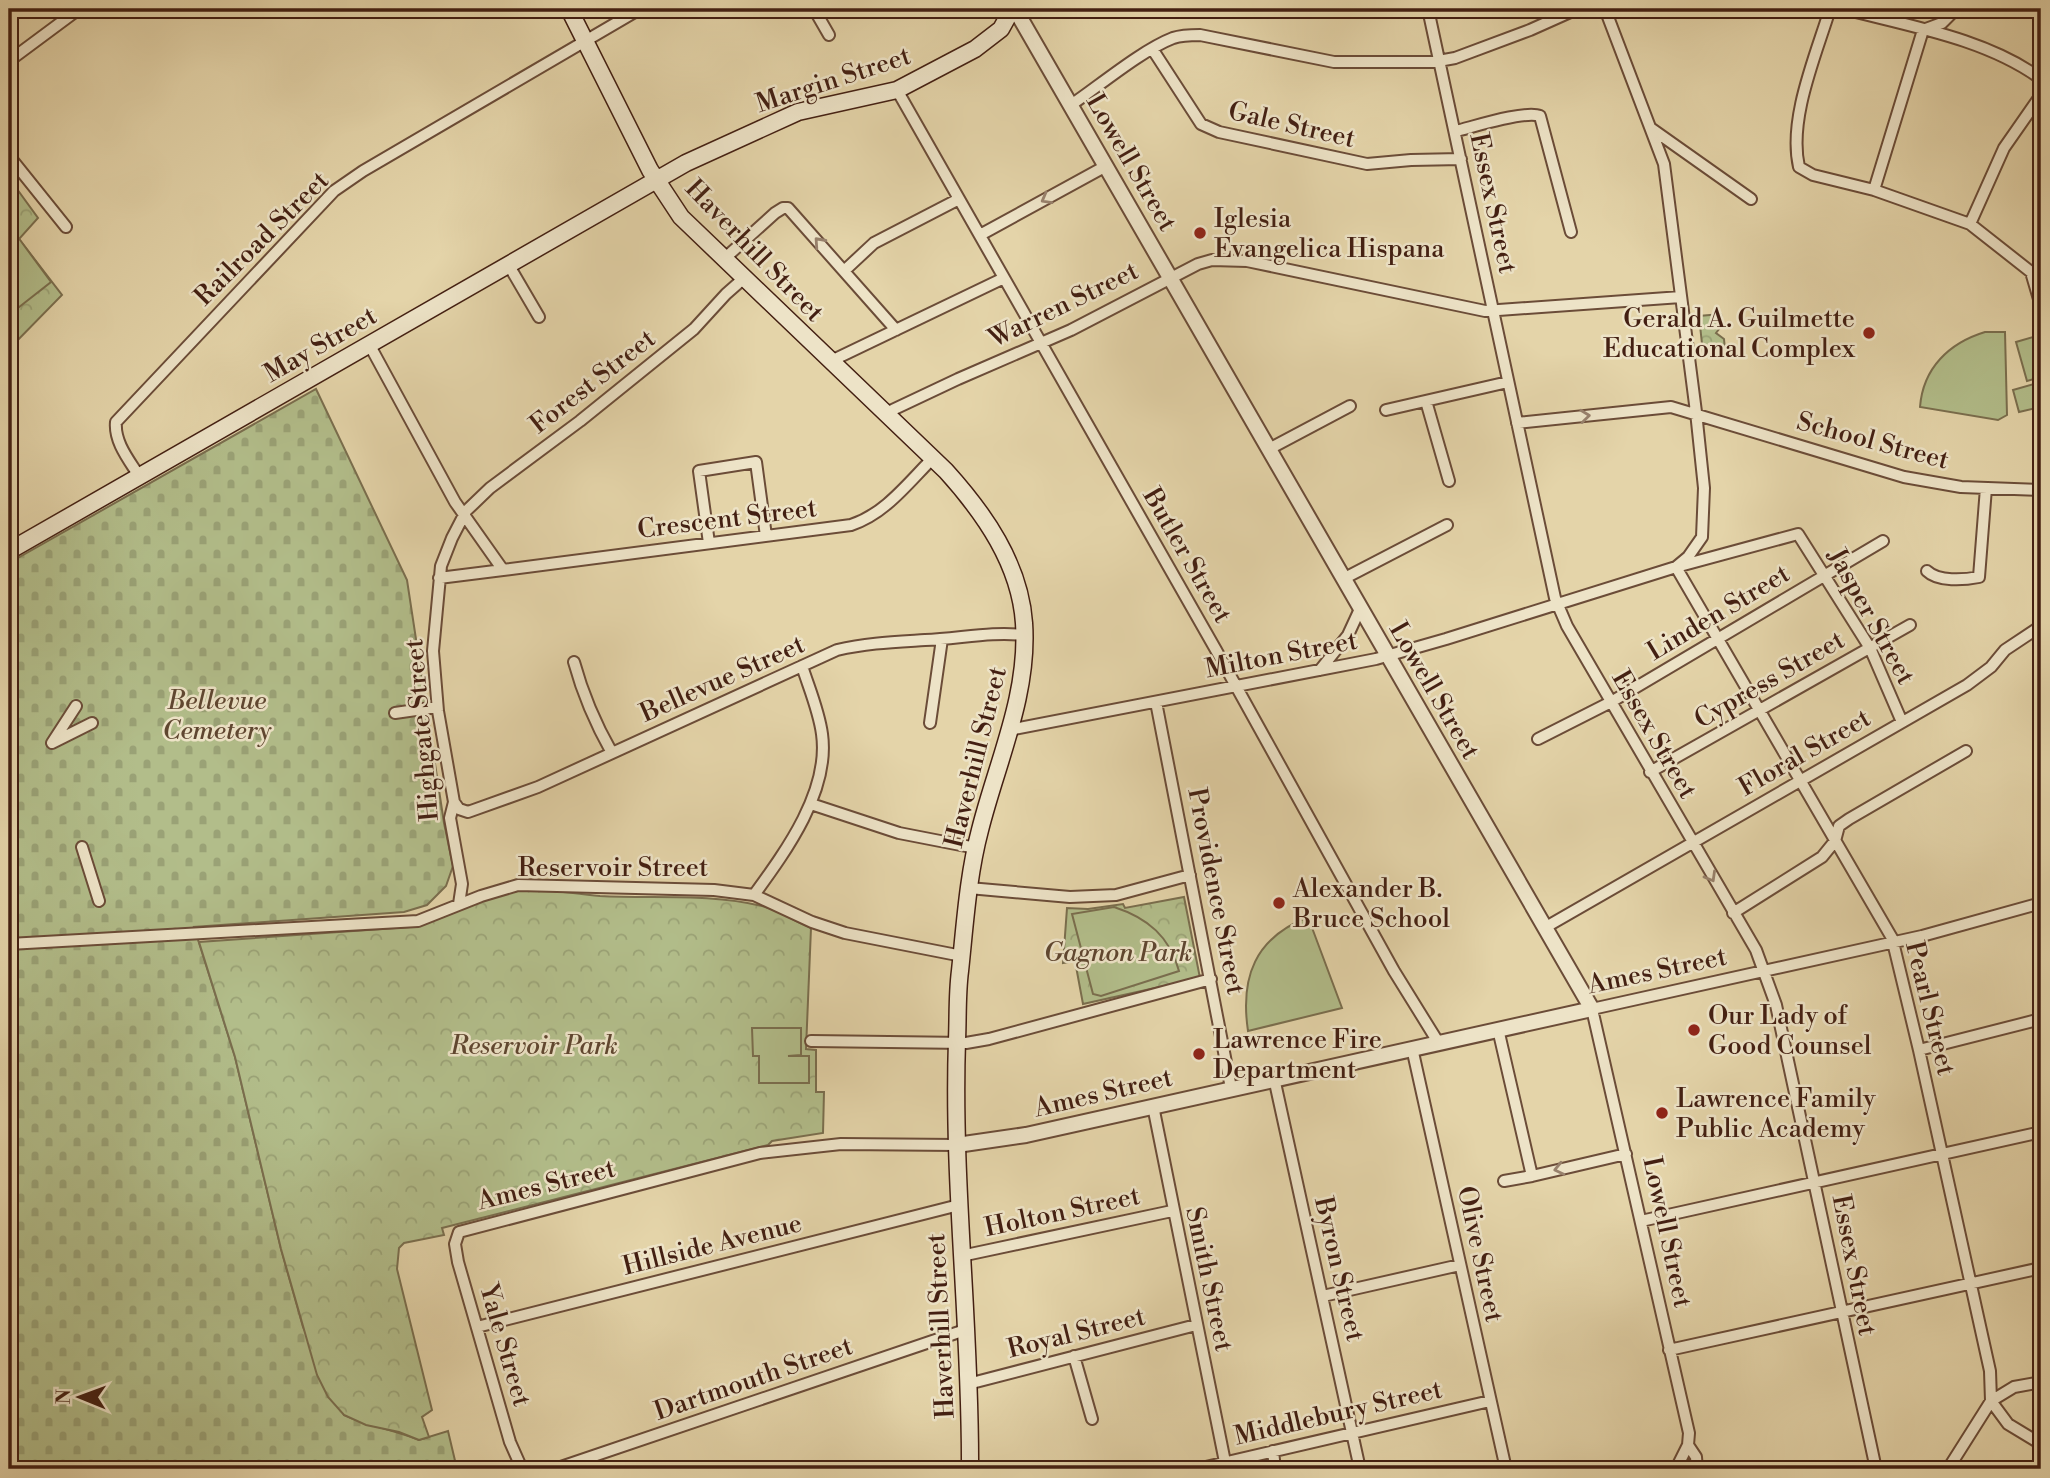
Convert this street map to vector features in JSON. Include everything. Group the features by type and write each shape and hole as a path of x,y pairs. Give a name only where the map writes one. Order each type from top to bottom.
{"main road":[{"name":"Haverhill Street","path":"569,9 656,180 681,217 933,458 974,502 995,533 1017,588 1024,622 1024,666 1009,730 979,830 962,956 957,1044 957,1145 970,1469"},
{"name":"Margin Street","path":"656,180 686,163 798,112 897,90 975,49 1001,29 1014,9"},
{"name":"May Street","path":"9,551 656,180"}],"street":[{"path":"9,61 79,9"},
{"path":"584,40 640,9"},
{"path":"814,9 829,35"},
{"name":"Lowell Street","path":"1014,9 1592,1009 1689,1433 1688,1445 1696,1458 1697,1469"},
{"name":"Essex Street","path":"1428,9 1545,559 1558,604 1567,626 1691,843 1756,950 1765,972 1776,1005 1876,1469"},
{"path":"1071,106 1153,50 1183,35 1200,35 1334,62 1441,61 1530,30 1577,9"},
{"path":"1605,9 1664,164 1696,412 1703,488 1703,537 1676,567"},
{"path":"1830,9 1803,97 1796,154 1799,167 1813,175 1874,190 1970,223 2031,272 2041,306"},
{"path":"1844,9 1980,46 2013,61 2041,79"},
{"path":"1923,30 1942,23 1956,9"},
{"path":"1874,190 1923,30"},
{"name":"Railroad Street","path":"139,476 122,449 115,429 116,422 334,191 363,171 584,40"},
{"name":"Gale Street","path":"1153,50 1201,124 1219,132 1367,164 1461,159"},
{"name":"Butler Street","path":"897,90 1236,686 1394,971 1438,1042"},
{"path":"1970,223 2004,148 2041,95"},
{"path":"1456,131 1535,114 1540,116 1571,232"},
{"path":"1652,129 1751,199"},
{"path":"9,156 66,227"},
{"path":"980,235 1106,166"},
{"path":"844,271 874,243 959,199"},
{"path":"724,259 775,213 788,208 896,330"},
{"name":"Warren Street","path":"886,414 958,379 1071,330 1170,277 1212,260 1247,261 1485,312 1681,297"},
{"path":"508,264 539,317"},
{"path":"831,361 1004,278"},
{"name":"Forest Street","path":"464,515 491,488 580,421 694,329 743,279"},
{"path":"369,344 464,515 503,570"},
{"path":"1386,410 1508,382"},
{"path":"1426,401 1449,481"},
{"path":"1269,449 1350,406"},
{"name":"School Street","path":"1517,423 1671,407 1696,412 1904,477 1961,487 2041,490"},
{"name":"Crescent Street","path":"439,578 837,528 863,521 885,506 933,458"},
{"path":"709,543 699,471 756,462 766,536"},
{"path":"1927,571 1940,578 1979,577 1986,488"},
{"name":"Highgate Street","path":"459,904 462,884 450,818 454,802 438,707 433,651 441,566 464,515"},
{"path":"1343,579 1447,525"},
{"name":"Milton Street","path":"1009,730 1387,655 1676,567 1798,534"},
{"name":"Jasper Street","path":"1798,534 1870,648 1902,722"},
{"name":"Linden Street","path":"1538,739 1611,702 1883,541"},
{"name":"Pearl Street","path":"1676,567 1893,943 1990,1370 1992,1401"},
{"path":"1320,670 1348,635 1360,609"},
{"name":"Cypress Street","path":"1650,772 1910,625"},
{"name":"Floral Street","path":"1546,927 1967,685 1991,667 2005,650 2041,626"},
{"name":"Bellevue Street","path":"454,802 459,809 468,812 538,787 837,650 900,640 1007,633 1024,635"},
{"path":"930,723 942,639"},
{"path":"574,662 582,694 612,752"},
{"path":"754,895 794,837 811,804 818,779 823,736 802,666"},
{"name":"Providence Street","path":"1156,702 1231,1088"},
{"path":"76,706 52,743 92,723"},
{"path":"395,713 438,707"},
{"path":"1733,912 1822,857 1835,841 1839,826 1849,819 1966,751"},
{"path":"811,804 899,833 976,848"},
{"path":"82,848 99,901"},
{"path":"970,888 1070,897 1116,895 1190,875"},
{"name":"Reservoir Street","path":"9,944 418,921 459,904 518,885 714,890 754,895 812,922 845,933 962,956"},
{"name":"Ames Street","path":"459,1232 760,1153 841,1144 957,1145 1026,1135 1893,943 2041,903"},
{"path":"811,1041 957,1044 989,1040 1210,979"},
{"path":"1919,1050 2041,1019"},
{"path":"1499,1029 1532,1176"},
{"name":"Olive Street","path":"1412,1048 1506,1469"},
{"name":"Byron Street","path":"1274,1078 1360,1469"},
{"name":"Smith Street","path":"1153,1106 1224,1462"},
{"path":"1641,1221 2041,1132"},
{"path":"1504,1181 1626,1154"},
{"name":"Hillside Avenue","path":"477,1327 959,1205"},
{"name":"Holton Street","path":"961,1256 1172,1211"},
{"name":"Yale Street","path":"459,1232 455,1244 458,1262 510,1442 521,1469"},
{"path":"1323,1296 1460,1265"},
{"path":"1669,1350 2041,1268"},
{"name":"Royal Street","path":"968,1384 1196,1325"},
{"name":"Dartmouth Street","path":"555,1469 965,1330"},
{"path":"1074,1356 1091,1419"},
{"path":"1948,1469 1992,1401 2014,1387 2041,1382"},
{"name":"Middlebury Street","path":"1197,1469 1490,1401"},
{"path":"1992,1401 2008,1424 2041,1444"},
{"path":"1676,1469 1688,1445"},
{"path":"1273,1451 1275,1469"}],"green space":[{"path":"9,178 38,218 19,239 62,295 9,349"},
{"path":"9,225 51,282 9,315"},
{"path":"1721,314 1723,324 1716,333 1724,339 1725,350 1703,353 1699,316"},
{"path":"1985,332 2005,332 2007,415 1998,420 1920,407 1926,380 1940,359 1960,343"},
{"path":"2040,335 2041,377 2027,381 2016,342"},
{"path":"2041,382 2041,407 2019,412 2013,390"},
{"name":"Bellevue Cemetery","path":"316,389 407,580 453,866 446,886 427,905 404,912 194,927 235,1057 281,1249 303,1327 344,1415 419,1440 448,1431 457,1469 9,1469 9,563"},
{"name":"Reservoir Park","path":"530,889 600,896 722,899 768,908 811,928 806,1049 816,1050 816,1092 824,1092 823,1133 772,1141 768,1145 442,1228 444,1235 404,1243 399,1248 397,1269 432,1410 422,1417 429,1437 419,1440 399,1432 366,1425 344,1415 328,1397 317,1375 281,1249 235,1057 199,942 410,927 487,896"},
{"name":"Gagnon Park","path":"1184,897 1200,978 1083,1004 1075,961 1063,963 1067,908 1088,909 1123,904 1125,908"},
{"path":"1114,907 1137,917 1156,930 1170,948 1179,971 1101,996 1093,994 1072,914"},
{"path":"1308,917 1342,1008 1248,1031 1247,993 1255,962 1275,936"},
{"path":"752,1028 801,1028 801,1055 788,1056 809,1056 809,1083 759,1083 759,1056 753,1056"}],"place":[{"name":"Iglesia Evangelica Hispana","path":"1200,233"},
{"name":"Gerald A. Guilmette Educational Complex","path":"1869,333"},
{"name":"Alexander B. Bruce School","path":"1279,903"},
{"name":"Our Lady of Good Counsel","path":"1694,1030"},
{"name":"Lawrence Fire Department","path":"1199,1054"},
{"name":"Lawrence Family Public Academy","path":"1662,1113"}]}
